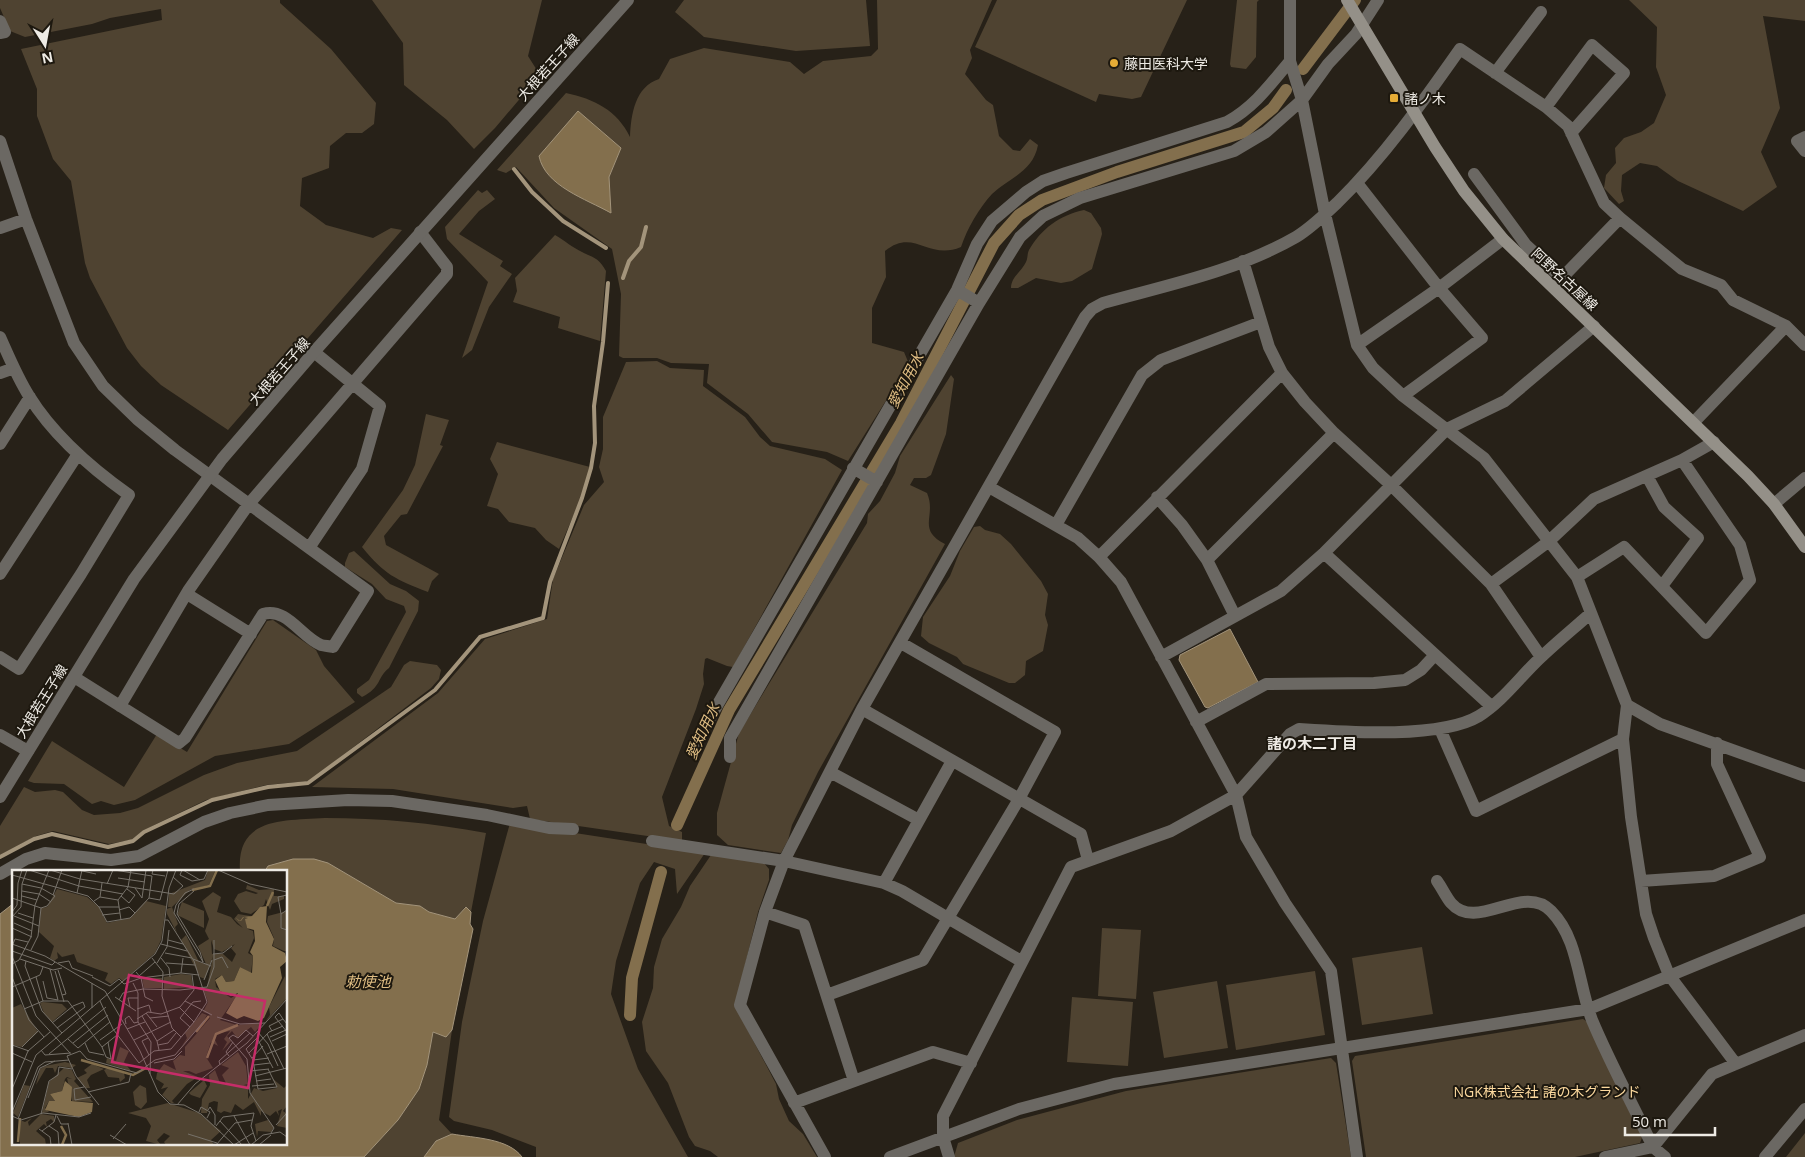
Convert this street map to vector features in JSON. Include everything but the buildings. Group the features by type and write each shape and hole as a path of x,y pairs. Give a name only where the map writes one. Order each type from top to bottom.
{"main road":[{"name":"阿野名古屋線","path":"1347,0 1464,191 1503,239 1714,442 1774,504 1805,547"}],"street":[{"name":"大根若王子線","path":"0,797 134,579 210,476 314,352 628,0"},
{"path":"1290,0 1290,61 1302,100 1325,214 1357,345 1373,368 1403,396 1484,458 1548,542 1577,576 1627,705 1623,739 1631,817 1646,914 1669,975 1736,1064"},
{"path":"730,757 730,738 977,302 1020,237 1042,216 1080,198 1234,152 1266,132 1302,100 1378,0"},
{"path":"1495,73 1541,12"},
{"path":"0,21 5,32 0,33"},
{"path":"1546,107 1592,45 1624,73 1571,133"},
{"path":"825,1157 740,1005 765,912 784,861 862,709 1092,309 1103,303 1243,261 1297,236 1325,214 1356,183 1415,112 1460,49 1546,107 1568,126 1604,203 1620,218 1682,269 1721,285 1733,300 1786,326 1805,345"},
{"path":"692,749 958,291 977,244 992,222 1026,192 1043,181 1227,122 1245,112 1262,96 1290,61"},
{"path":"1805,137 1797,141 1805,151"},
{"path":"0,141 26,219 67,327 86,364 103,386 137,419 210,476 368,591 333,647 320,645 279,614 270,612 263,614 185,738 179,743 74,677"},
{"path":"1474,174 1526,245 1562,278"},
{"path":"1356,183 1439,288 1482,338 1403,396"},
{"path":"1552,288 1620,218"},
{"path":"0,228 26,219"},
{"path":"120,706 187,594 248,505 447,274 447,267 420,232"},
{"path":"1357,345 1439,288 1503,239"},
{"path":"1243,261 1269,347 1282,373 1305,402 1334,433 1391,485 1491,584 1541,657"},
{"path":"958,291 977,302"},
{"path":"1056,525 1142,375 1161,360 1261,322"},
{"path":"1161,657 1281,591 1324,553 1447,429 1505,401 1594,326"},
{"path":"1694,422 1786,326"},
{"path":"0,337 30,397 78,454 102,476 129,495 82,574 19,668 0,658"},
{"path":"309,548 362,469 380,406 314,352"},
{"path":"0,373 14,368"},
{"path":"1099,557 1282,373"},
{"path":"0,444 30,397"},
{"path":"1207,560 1334,433"},
{"path":"1491,584 1548,542 1594,499 1682,460 1714,442"},
{"path":"0,574 78,454"},
{"path":"1577,576 1624,547 1706,633 1750,580 1740,545 1682,460"},
{"path":"855,469 874,481"},
{"path":"1647,476 1664,507 1698,538 1662,586"},
{"path":"1774,504 1805,478"},
{"path":"990,487 1078,538 1099,557 1121,582 1236,795 1246,837 1284,903 1331,971 1357,1157"},
{"path":"1157,497 1182,525 1207,560 1236,616"},
{"path":"1324,553 1434,656 1491,706"},
{"path":"187,594 251,634"},
{"path":"949,1157 943,1137 943,1116 1021,960 1072,867 1171,831 1236,795 1290,734 1299,729 1348,731 1440,729 1467,722 1491,706 1541,657 1591,613"},
{"path":"827,995 923,960 1019,799 1055,732 901,643"},
{"path":"1196,722 1266,684 1374,683 1405,680 1421,670 1434,656"},
{"path":"1627,705 1660,724 1805,776"},
{"path":"862,709 1081,834 1088,860"},
{"path":"1440,729 1476,811 1623,739"},
{"path":"0,735 28,752"},
{"path":"1641,881 1714,876 1760,857 1717,764 1716,744"},
{"path":"884,883 952,761"},
{"path":"830,772 919,820"},
{"path":"0,874 26,859 45,854 111,860 139,856 204,822 230,813 268,805 348,800 392,801 487,815 549,828 573,829"},
{"path":"652,840 784,861 884,883 902,891 1021,960"},
{"path":"1437,880 1452,904 1460,910 1484,912 1527,900 1545,906 1551,911 1567,931 1589,1009 1653,1147 1665,1157"},
{"path":"765,912 804,925 854,1081"},
{"path":"890,1157 1019,1109 1114,1084 1589,1009 1805,920"},
{"path":"1605,1157 1653,1147 1712,1074 1805,1035"},
{"path":"794,1103 933,1052 971,1063"},
{"path":"1765,1157 1805,1109"}],"green space":[{"path":"0,0 280,0 280,3 331,49 376,103 374,124 362,133 346,133 330,146 329,168 302,178 300,206 326,225 373,238 391,228 402,230 228,430 161,385 141,366 127,348 90,278 85,263 71,181 53,159 37,116 37,89 21,49 162,20 161,9 25,37 10,31 0,8"},
{"path":"372,0 542,0 528,56 540,75 495,128 474,149 447,120 404,85 403,43"},
{"path":"684,0 866,0 870,46 796,51 704,37 675,12"},
{"path":"877,0 992,0 970,50 972,58 965,74 986,100 993,105 999,136 1013,150 1020,151 1030,139 1038,145 1031,162 1026,168 992,194 978,212 961,247 939,250 904,242 885,251 886,277 872,308 872,343 904,352 909,364 848,461 827,452 772,442 748,414 707,383 709,364 671,363 657,358 623,358 619,356 621,294 612,249 554,208 516,167 506,173 497,170 566,93 595,102 604,107 625,128 630,137 633,111 644,88 659,79 670,59 704,48 790,62 804,74 823,61 871,56 878,49","holes":["578,111 621,148 609,177 610,212"]},
{"name":"藤田医科大学","path":"997,0 1187,0 1141,97 1132,99 1099,94 1096,102 975,47"},
{"path":"1237,0 1259,0 1257,2 1256,57 1246,69 1231,67 1230,64"},
{"path":"1629,0 1805,0 1805,21 1763,16 1780,108 1761,152 1777,187 1743,211 1678,181 1657,166 1640,163 1622,175 1621,191 1624,201 1619,204 1604,188 1606,175 1616,163 1615,148 1624,138 1641,132 1654,123 1666,95 1656,67 1657,27"},
{"path":"478,190 482,193 487,190 495,199 479,211 459,234 503,261 500,266 512,274 489,307 472,350 462,358 488,282 447,239 445,227"},
{"path":"1084,210 1091,213 1101,228 1102,234 1092,269 1072,281 1061,283 1036,278 1018,288 1011,288 1015,277 1026,262 1029,250 1045,229 1067,215"},
{"path":"555,235 596,259 606,271 600,341 558,328 560,317 513,302 517,291 515,278"},
{"path":"657,361 670,368 704,370 703,386 745,417 760,437 770,446 825,459 842,470 733,667 707,658 705,659 704,684 662,797 669,826 682,832 682,841 530,819 527,806 513,808 393,789 312,787 438,693 485,639 547,619 553,579 584,505 604,482 599,467 603,449 603,417 626,362"},
{"path":"951,375 954,379 946,434 931,475 926,478 914,478 910,485 927,493 931,533 945,544 818,772 792,825 788,840 781,853 728,845 717,835 717,813 739,733 867,523 868,514 880,501 895,473 900,456"},
{"path":"426,414 449,420 440,445 443,446 407,514 401,515 384,536 386,545 439,574 432,581 428,592 391,575 377,564 362,547 403,490 415,465"},
{"path":"497,442 590,467 581,498 559,549 546,540 535,528 509,522 498,509 487,506 498,474 490,459"},
{"path":"980,526 985,530 1000,534 1011,544 1041,581 1048,594 1045,615 1048,625 1043,651 1026,661 1025,675 1015,683 1009,683 963,664 957,657 929,643 921,636 923,617 950,576 960,551 974,527"},
{"path":"354,551 390,584 406,591 419,601 418,611 389,668 373,690 362,697 357,693 357,689 369,680 406,612 404,606 386,599 372,584 345,567 349,553"},
{"path":"273,620 316,650 324,666 355,702 289,744 215,756 135,800 114,805 101,801 92,804 64,784 28,781 52,741 124,787 157,734 187,752 267,621"},
{"path":"410,661 437,665 441,670 439,679 431,688 309,781 266,785 206,800 144,830 131,840 109,844 53,831 36,836 0,855 0,826 24,787 35,792 55,790 63,792 82,810 94,815 120,813 138,808 204,775 237,763 297,751 391,687 404,665"},
{"path":"325,818 366,819 446,826 486,833 471,912 465,907 455,919 429,912 420,906 396,903 328,863 268,866 266,870 240,870 241,853 246,840 255,831 266,825 294,820"},
{"path":"510,823 705,853 677,894 675,869 654,862 640,883 616,961 611,994 638,1069 688,1157 536,1157 536,1147 492,1130 454,1121 449,1117 462,1022 483,921"},
{"path":"711,855 764,863 769,869 769,880 758,912 735,1006 776,1084 779,1099 789,1121 803,1134 817,1157 718,1157 710,1151 695,1146 689,1137 668,1083 646,1051 642,1022 653,988 654,967 662,939 681,907 690,886"},
{"path":"1102,928 1141,930 1136,999 1098,996"},
{"path":"1422,947 1433,1014 1362,1025 1352,958"},
{"path":"1315,971 1325,1035 1236,1050 1226,985"},
{"path":"1217,981 1228,1048 1164,1058 1153,992"},
{"path":"1072,997 1133,1002 1128,1066 1067,1062"},
{"name":"NGK株式会社 諸の木グランド","path":"1583,1019 1589,1023 1643,1135 1640,1143 1575,1157 1366,1157 1352,1061 1355,1056"},
{"path":"452,1030 439,1120 452,1134 436,1141 424,1157 364,1157 398,1120 427,1065 433,1032 446,1037"},
{"path":"1331,1058 1336,1063 1351,1157 954,1157 958,1143 1017,1120 1126,1091"},
{"path":"1805,1133 1805,1157 1786,1157"}],"water":[{"path":"578,111 621,148 609,177 611,213 558,184 549,176 539,156"},
{"path":"1230,629 1258,682 1208,708 1205,707 1179,660 1180,655"},
{"name":"勅使池","path":"293,859 314,859 328,863 396,903 420,906 429,912 455,919 466,907 471,912 470,924 473,929 452,1030 446,1037 433,1032 427,1065 419,1089 398,1120 364,1157 0,1157 0,914 12,905 12,1144 288,1144 288,870 266,870 268,866"},
{"path":"452,1134 500,1142 516,1151 522,1157 424,1157 436,1141"}],"waterway":[{"name":"愛知用水","path":"1303,69 1355,0"},
{"name":"愛知用水","path":"677,825 729,710 901,423 994,243 1019,215 1042,200 1117,172 1244,132 1273,108 1286,90"},
{"path":"514,169 532,192 563,221 606,248"},
{"path":"623,278 629,261 641,247 646,227"},
{"path":"0,857 34,839 52,834 108,847 133,841 144,832 212,800 268,787 308,783 435,690 480,637 543,618 550,582 582,498 591,468 595,443 594,406 603,342 608,283"},
{"name":"愛知用水","path":"630,1015 632,978 661,872"}],"place":[{"name":"藤田医科大学","path":"1114,63"},
{"name":"諸ノ木","path":"1394,98"}],"district":[{"name":"諸の木二丁目","path":"1312,743"}]}
